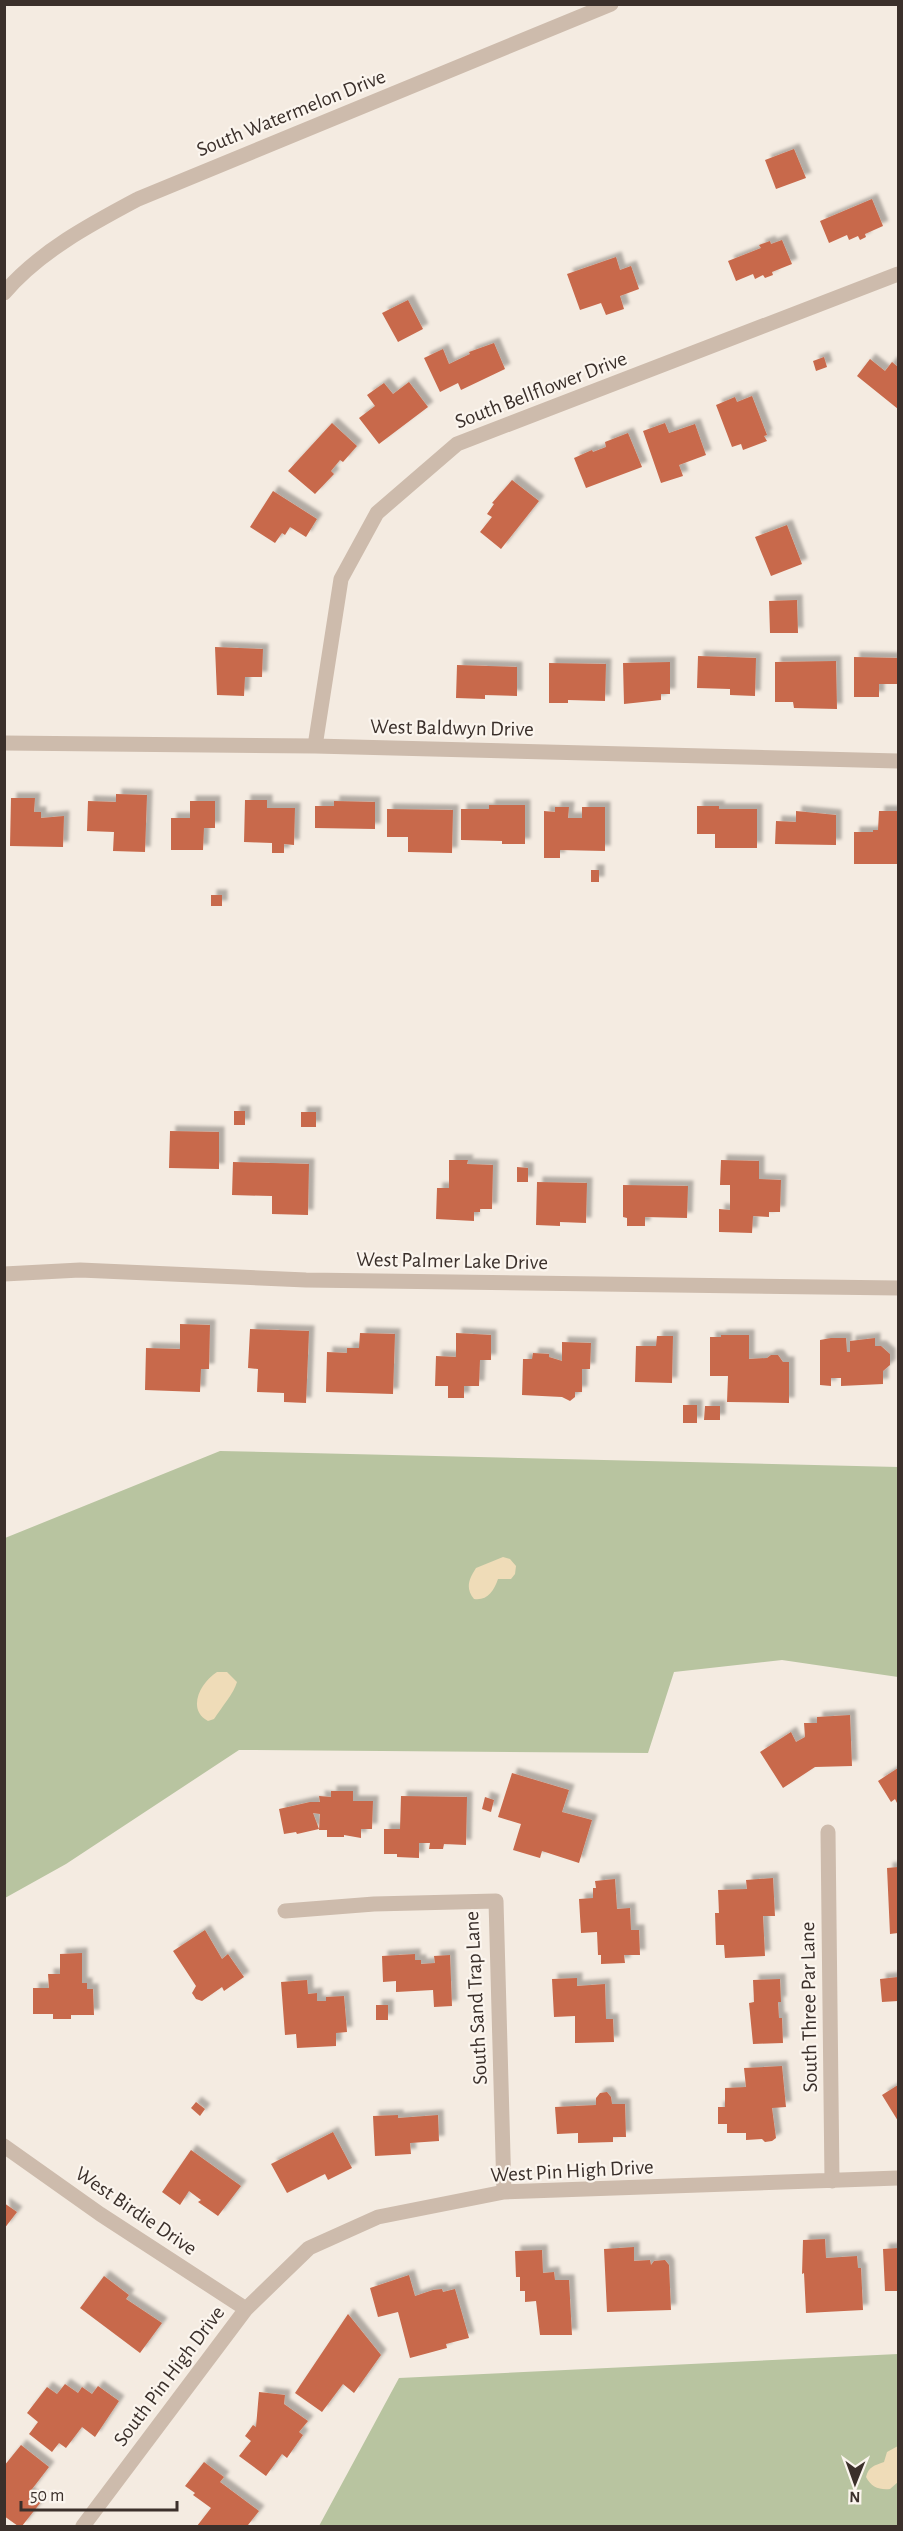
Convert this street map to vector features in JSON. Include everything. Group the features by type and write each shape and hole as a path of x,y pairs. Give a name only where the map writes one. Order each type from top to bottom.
{"street":[{"name":"South Watermelon Drive","path":"4,293 50,251 92,224 138,199 611,4"},
{"name":"South Bellflower Drive","path":"315,746 341,579 377,513 457,444 898,274"},
{"name":"West Baldwyn Drive","path":"4,743 315,746 898,761"},
{"name":"West Palmer Lake Drive","path":"4,1274 80,1270 317,1280 898,1288"},
{"name":"South Three Par Lane","path":"828,1832 832,2181"},
{"name":"South Sand Trap Lane","path":"285,1911 374,1904 496,1901 504,2192"},
{"name":"West Birdie Drive","path":"4,2146 100,2214 246,2309"},
{"name":"West Pin High Drive","path":"246,2309 309,2248 378,2217 504,2192 898,2178"},
{"name":"South Pin High Drive","path":"83,2526 246,2309"}],"green space":[{"path":"220,1451 898,1467 898,1677 782,1660 674,1672 648,1753 239,1750 66,1864 5,1898 5,1538"},
{"path":"898,2354 898,2526 319,2526 399,2378"}],"sand":[{"path":"503,1557 510,1559 516,1566 515,1574 511,1579 498,1579 489,1594 483,1598 474,1599 469,1584 476,1568"},
{"path":"217,1672 227,1672 237,1682 214,1719 208,1721 201,1716 198,1710 198,1696 206,1682"},
{"path":"898,2446 898,2482 890,2489 882,2489 873,2485 866,2477 869,2471 872,2467 884,2462 887,2452"}],"building":[{"path":"794,149 806,178 776,189 765,160"},
{"path":"872,199 883,226 865,234 866,237 860,240 858,236 849,240 847,235 829,243 820,221"},
{"path":"782,240 792,264 772,272 773,275 765,278 763,275 755,279 753,274 736,281 728,261 761,248 759,245"},
{"path":"616,257 620,270 631,266 639,289 620,296 624,309 606,315 601,303 580,310 567,274"},
{"path":"408,300 423,329 398,342 382,313"},
{"path":"494,343 505,369 461,390 458,383 440,392 424,358 443,349 449,364 470,354 469,352"},
{"path":"824,357 827,367 816,371 813,361"},
{"path":"870,359 885,371 892,362 898,367 898,409 857,376"},
{"path":"409,382 428,407 379,444 359,418 375,406 367,395 384,383 393,394"},
{"path":"752,396 767,435 764,436 767,441 743,450 741,444 732,447 716,405 735,397 737,402"},
{"path":"332,423 357,446 343,462 340,460 331,471 334,474 315,494 288,471"},
{"path":"665,423 669,433 695,424 706,455 679,465 683,476 661,483 643,431"},
{"path":"628,433 642,467 586,488 574,458 606,447 605,442"},
{"path":"512,480 539,501 501,549 480,532 492,517 487,514 494,504 492,503"},
{"path":"273,491 317,519 306,537 290,527 285,535 282,533 275,543 250,527"},
{"path":"787,525 802,564 771,576 755,537"},
{"path":"797,600 798,633 770,633 769,601"},
{"path":"215,647 263,649 262,677 245,677 244,696 217,695"},
{"path":"698,656 756,658 755,696 730,695 730,689 697,688"},
{"path":"854,657 898,658 898,684 879,684 879,697 854,697"},
{"path":"836,661 837,709 794,708 793,702 775,702 775,662"},
{"path":"670,662 670,694 661,694 661,700 624,704 623,663"},
{"path":"549,663 606,664 605,701 568,700 568,703 549,703"},
{"path":"457,665 517,667 517,696 485,695 485,699 456,698"},
{"path":"116,794 147,795 145,852 113,851 114,832 87,831 88,801 116,802"},
{"path":"11,798 35,798 34,812 41,812 41,818 64,816 63,847 10,846"},
{"path":"245,800 267,800 267,808 295,808 294,845 284,844 284,853 272,853 272,843 244,842"},
{"path":"190,801 215,801 215,828 204,828 203,850 171,850 171,818 190,818"},
{"path":"334,801 375,802 375,829 315,828 315,806 334,806"},
{"path":"489,805 525,805 525,844 461,840 461,809 489,809"},
{"path":"697,806 719,806 719,809 757,809 757,848 715,848 715,834 697,834"},
{"path":"555,807 569,807 568,818 582,818 582,807 605,807 605,851 560,850 560,858 544,858 544,811 555,812"},
{"path":"387,809 453,810 452,853 408,852 408,837 387,837"},
{"path":"796,811 836,815 836,845 775,844 776,821 796,822"},
{"path":"879,811 898,811 898,864 854,864 854,832 878,830"},
{"path":"591,870 599,870 599,882 591,882"},
{"path":"211,895 222,895 222,906 211,906"},
{"path":"234,1111 245,1111 245,1125 234,1125"},
{"path":"301,1112 316,1112 316,1127 301,1127"},
{"path":"170,1131 219,1132 219,1169 169,1168"},
{"path":"449,1160 468,1160 467,1164 493,1165 492,1209 480,1209 480,1212 474,1212 474,1221 436,1219 437,1188 449,1188"},
{"path":"721,1160 759,1161 759,1179 781,1180 780,1212 769,1212 769,1217 753,1216 752,1233 719,1232 719,1209 730,1210 730,1185 720,1185"},
{"path":"233,1162 309,1164 308,1215 272,1214 272,1196 232,1195"},
{"path":"517,1167 528,1168 528,1182 517,1182"},
{"path":"537,1182 587,1183 586,1223 560,1222 560,1226 536,1225"},
{"path":"623,1185 688,1186 687,1218 645,1217 645,1226 627,1226 627,1218 623,1217"},
{"path":"180,1324 210,1325 209,1369 201,1369 200,1392 145,1390 146,1348 180,1349"},
{"path":"250,1329 309,1331 306,1403 284,1402 284,1393 257,1392 258,1369 248,1368"},
{"path":"360,1333 395,1334 393,1394 326,1392 327,1352 347,1353 347,1348 359,1348"},
{"path":"456,1333 491,1335 491,1360 480,1360 479,1386 464,1386 464,1398 448,1398 448,1386 435,1386 436,1356 456,1357"},
{"path":"721,1335 749,1335 749,1359 778,1355 783,1362 789,1362 789,1403 727,1402 728,1376 710,1376 710,1337 721,1337"},
{"path":"657,1336 673,1336 672,1383 635,1382 636,1346 656,1346"},
{"path":"846,1338 847,1352 850,1352 850,1341 875,1338 875,1346 881,1346 890,1354 890,1365 883,1371 883,1384 841,1386 841,1378 831,1378 831,1386 820,1385 820,1340"},
{"path":"562,1342 591,1343 590,1369 582,1369 582,1392 575,1392 575,1397 570,1401 562,1397 522,1395 523,1359 532,1359 533,1353 549,1354 549,1357 562,1361"},
{"path":"683,1405 697,1405 697,1423 683,1423"},
{"path":"705,1406 720,1406 720,1420 704,1420"},
{"path":"850,1715 852,1766 815,1767 783,1788 760,1752 791,1732 796,1742 805,1737 804,1723 817,1723 817,1717"},
{"path":"898,1768 898,1805 895,1799 891,1802 878,1781"},
{"path":"512,1773 569,1790 562,1812 592,1820 579,1863 542,1851 540,1858 513,1850 521,1824 498,1817"},
{"path":"331,1791 353,1791 353,1801 373,1801 372,1829 361,1829 361,1838 344,1835 344,1837 327,1837 327,1830 319,1830 320,1814 313,1813 319,1829 297,1834 296,1832 284,1834 279,1809 320,1802 319,1796 331,1797"},
{"path":"401,1796 467,1797 466,1845 444,1844 443,1849 429,1849 430,1843 419,1843 419,1858 384,1854 384,1829 400,1829"},
{"path":"485,1797 494,1800 491,1812 482,1809"},
{"path":"898,1867 898,1933 890,1934 887,1868"},
{"path":"773,1878 775,1916 763,1916 765,1956 725,1958 724,1945 716,1945 715,1913 719,1913 718,1890 747,1889 746,1880"},
{"path":"615,1879 617,1909 630,1908 631,1930 639,1930 640,1955 624,1955 625,1963 601,1964 601,1955 598,1955 597,1932 581,1933 579,1899 593,1898 593,1888 596,1888 595,1881"},
{"path":"205,1930 222,1959 228,1954 244,1977 224,1991 222,1987 202,2001 196,1999 192,1993 196,1986 173,1951"},
{"path":"82,1953 82,1983 87,1983 87,1989 93,1989 94,2015 71,2015 71,2019 53,2019 53,2014 33,2014 33,1988 49,1988 48,1974 60,1974 60,1954"},
{"path":"415,1954 415,1960 421,1960 421,1964 435,1963 434,1956 450,1955 452,2006 434,2007 433,1990 396,1992 396,1981 383,1982 382,1956"},
{"path":"898,1977 898,2001 882,2002 880,1979"},
{"path":"577,1978 577,1986 605,1984 606,2019 613,2019 614,2042 575,2043 575,2016 554,2017 552,1979"},
{"path":"780,1979 781,2002 778,2002 779,2018 782,2018 783,2043 753,2044 749,2003 754,2002 753,1980"},
{"path":"307,1980 308,1994 317,1993 317,2001 326,2001 326,1997 344,1996 347,2032 336,2033 336,2046 297,2048 296,2034 285,2035 281,1982"},
{"path":"376,2005 388,2005 388,2020 376,2020"},
{"path":"782,2066 786,2107 772,2108 776,2138 765,2142 762,2139 746,2140 746,2133 727,2133 727,2124 718,2124 718,2107 725,2107 725,2088 746,2087 744,2068"},
{"path":"898,2085 898,2121 882,2095"},
{"path":"607,2092 612,2104 625,2104 626,2137 613,2137 613,2142 578,2143 578,2133 557,2134 555,2107 596,2105 596,2098 600,2093"},
{"path":"196,2102 205,2109 200,2116 191,2108"},
{"path":"398,2115 398,2118 438,2115 439,2141 410,2143 411,2154 375,2156 373,2116"},
{"path":"333,2132 352,2168 328,2180 325,2174 287,2193 271,2164"},
{"path":"191,2150 241,2186 218,2216 198,2202 201,2200 189,2191 180,2205 162,2192"},
{"path":"4,2203 17,2212 4,2229"},
{"path":"825,2239 826,2258 857,2256 858,2268 861,2268 863,2310 806,2313 804,2273 802,2274 803,2240"},
{"path":"634,2247 634,2261 650,2260 651,2265 654,2261 665,2260 669,2265 671,2310 607,2312 604,2249"},
{"path":"898,2248 898,2291 885,2291 883,2249"},
{"path":"542,2250 543,2273 554,2272 555,2280 569,2280 572,2335 540,2335 536,2301 525,2302 525,2291 520,2291 520,2277 516,2277 515,2251"},
{"path":"409,2275 415,2296 433,2290 442,2289 443,2292 455,2289 469,2338 446,2344 447,2348 410,2358 398,2312 378,2317 370,2288"},
{"path":"104,2276 129,2295 126,2299 162,2323 140,2353 80,2308"},
{"path":"348,2314 381,2355 354,2393 343,2384 322,2412 295,2393"},
{"path":"65,2384 78,2393 82,2387 92,2394 98,2386 119,2401 95,2437 82,2427 66,2448 59,2443 52,2452 29,2434 38,2422 27,2413 47,2387 57,2394"},
{"path":"259,2392 285,2395 284,2404 308,2421 299,2432 303,2435 287,2458 282,2454 266,2476 239,2456 251,2441 245,2436 253,2425 256,2427"},
{"path":"21,2445 49,2467 29,2493 41,2502 22,2526 18,2526 4,2516 4,2466"},
{"path":"204,2462 224,2477 220,2482 259,2511 248,2525 250,2526 197,2526 211,2508 185,2486"}]}
